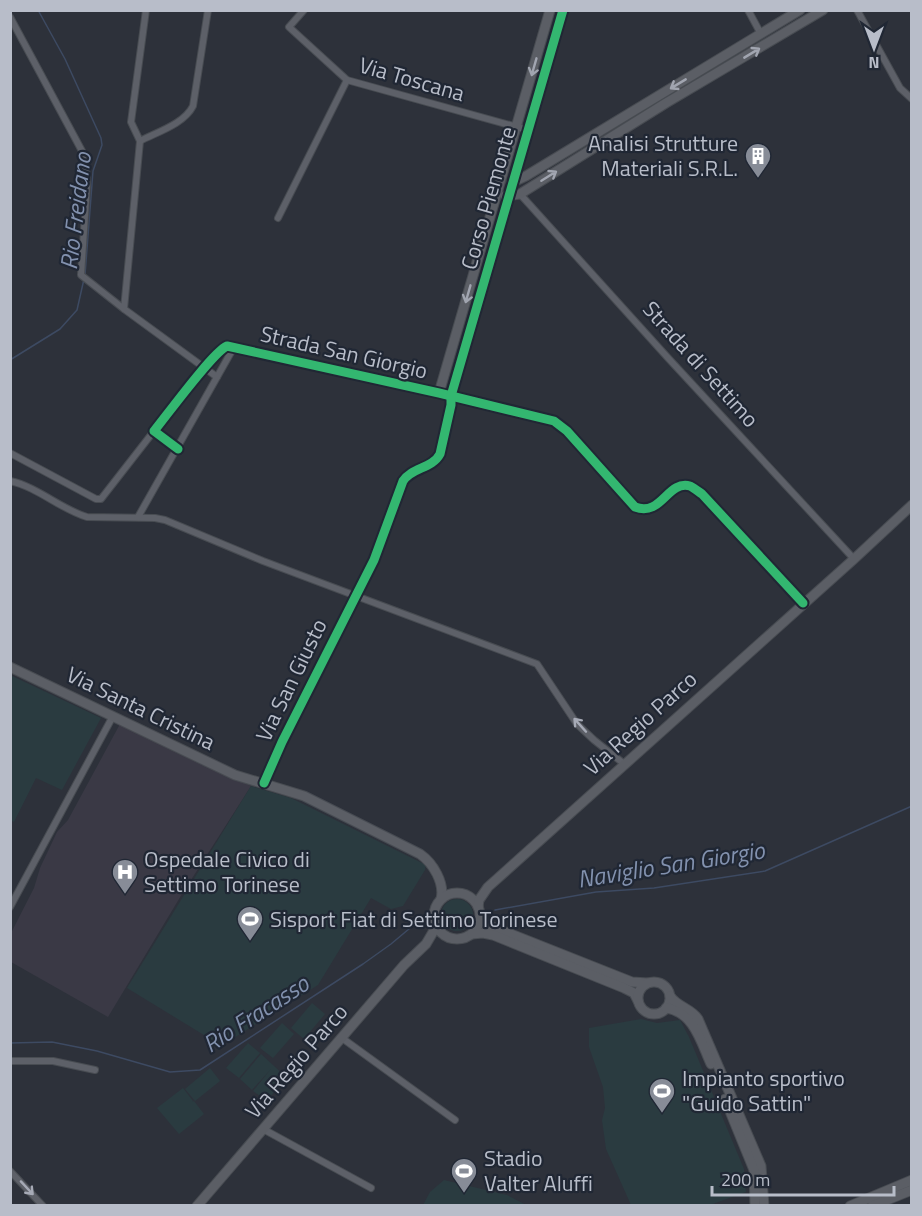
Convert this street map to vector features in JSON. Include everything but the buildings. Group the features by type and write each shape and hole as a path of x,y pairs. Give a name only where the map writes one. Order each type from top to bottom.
{"street":[{"path":"124,309 140,141 131,122 146,10"},
{"path":"140,141 184,118 193,106 208,10"},
{"name":"Via Toscana","path":"304,10 289,27 347,80 528,130"},
{"name":"Corso Piemonte","path":"439,393 550,10"},
{"name":"Corso Piemonte","path":"451,396 563,10"},
{"path":"748,10 761,34"},
{"path":"500,186 514,182 800,10"},
{"path":"496,196 520,194 666,103 823,10"},
{"path":"858,10 900,88 912,99"},
{"path":"10,17 82,151 87,185 81,275 217,377"},
{"path":"714,62 720,72"},
{"path":"278,218 347,80"},
{"path":"661,94 666,103"},
{"path":"578,144 585,153"},
{"name":"Strada di Settimo","path":"520,194 854,559"},
{"path":"458,330 470,333"},
{"path":"10,453 96,499 101,499 205,368 223,348 234,347"},
{"path":"138,517 234,347"},
{"name":"Strada San Giorgio","path":"234,347 554,421 635,507 643,510 653,508 677,487 689,486 702,494 803,603"},
{"name":"Via San Giusto","path":"264,783 282,742 374,560 404,479 410,472 433,463 439,458 451,396"},
{"path":"154,430 178,449"},
{"path":"10,481 23,485 76,514 87,517 138,517 165,520 263,561 537,664 577,724 623,764"},
{"path":"803,603 912,505"},
{"name":"Via Regio Parco","path":"468,896 484,891 803,603"},
{"name":"Via Santa Cristina","path":"10,667 235,774 304,796 420,854 432,865 441,883 457,893"},
{"path":"10,907 113,716"},
{"path":"441,883 441,899 434,912 436,927 444,936 459,939 472,934 493,935 624,988 634,993 643,1010 652,1014 663,1012 670,996"},
{"name":"Via Regio Parco","path":"478,906 484,891"},
{"path":"441,899 457,893 468,896 478,906 480,918 472,934"},
{"path":"480,918 488,925 632,982 653,981 664,984 676,1003 690,1009 698,1019 761,1166 764,1206"},
{"name":"Via Regio Parco","path":"197,1206 404,965 426,944 436,927"},
{"name":"Via Regio Parco","path":"426,944 444,936"},
{"path":"638,1000 640,990 648,983"},
{"path":"666,1008 679,1011 687,1017 705,1050 753,1166 756,1179 755,1206"},
{"path":"342,1038 455,1120"},
{"path":"10,1061 52,1061 95,1070"},
{"path":"263,1129 372,1188"},
{"path":"10,1171 43,1206"},
{"path":"850,1206 912,1180"},
{"path":"872,1206 912,1190"}],"shaded area":[{"path":"10,675 101,718 62,790 36,778 14,822 10,820"},
{"path":"120,724 251,786 182,894 108,1017 11,962 10,935 34,888 40,868 57,832 68,820"},
{"name":"Sisport Fiat di Settimo Torinese","path":"251,786 291,798 426,865 403,906 391,909 371,898 318,985 229,1041 217,1043 127,988"},
{"path":"457,899 468,904 473,915 468,926 457,931 446,926 441,915 446,904"},
{"path":"312,1003 325,1014 304,1039 291,1028"},
{"name":"Impianto sportivo \"Guido Sattin\"","path":"641,1019 657,1023 680,1020 744,1169 746,1192 710,1205 631,1205 606,1149 602,1120 605,1108 603,1087 589,1047 589,1028"},
{"path":"282,1023 294,1034 273,1058 260,1048"},
{"path":"248,1043 260,1053 239,1078 226,1068"},
{"path":"261,1054 286,1077 267,1101 253,1091 271,1069 252,1090 240,1079"},
{"path":"210,1068 220,1081 195,1101 185,1089"},
{"path":"183,1088 204,1114 179,1134 157,1108"},
{"name":"Stadio Valter Aluffi","path":"444,1180 507,1195 526,1205 423,1205 430,1192"}],"waterway":[{"name":"Rio Freidano","path":"38,10 65,59 101,138 102,145 93,171 85,275"},
{"name":"Rio Freidano","path":"10,360 60,329 77,310 84,279"},
{"name":"Naviglio San Giorgio","path":"495,910 596,892 654,888 765,871 912,806"},
{"name":"Rio Fracasso","path":"10,1043 52,1042 97,1051 170,1072 200,1070 363,964 428,913"}],"cycle path":[{"path":"264,783 282,742 374,560 403,481 411,473 432,463 440,454 451,396 563,10"},
{"path":"178,449 154,431 201,371 227,346 554,421 567,431 635,507 644,509 652,507 676,488 682,486 690,486 702,494 803,603"}],"place":[{"name":"Analisi Strutture Materiali S.R.L.","path":"758,179"},
{"name":"Ospedale Civico di Settimo Torinese","path":"125,895"},
{"name":"Sisport Fiat di Settimo Torinese","path":"250,942"},
{"name":"Impianto sportivo \"Guido Sattin\"","path":"662,1114"},
{"name":"Stadio Valter Aluffi","path":"464,1194"}]}
